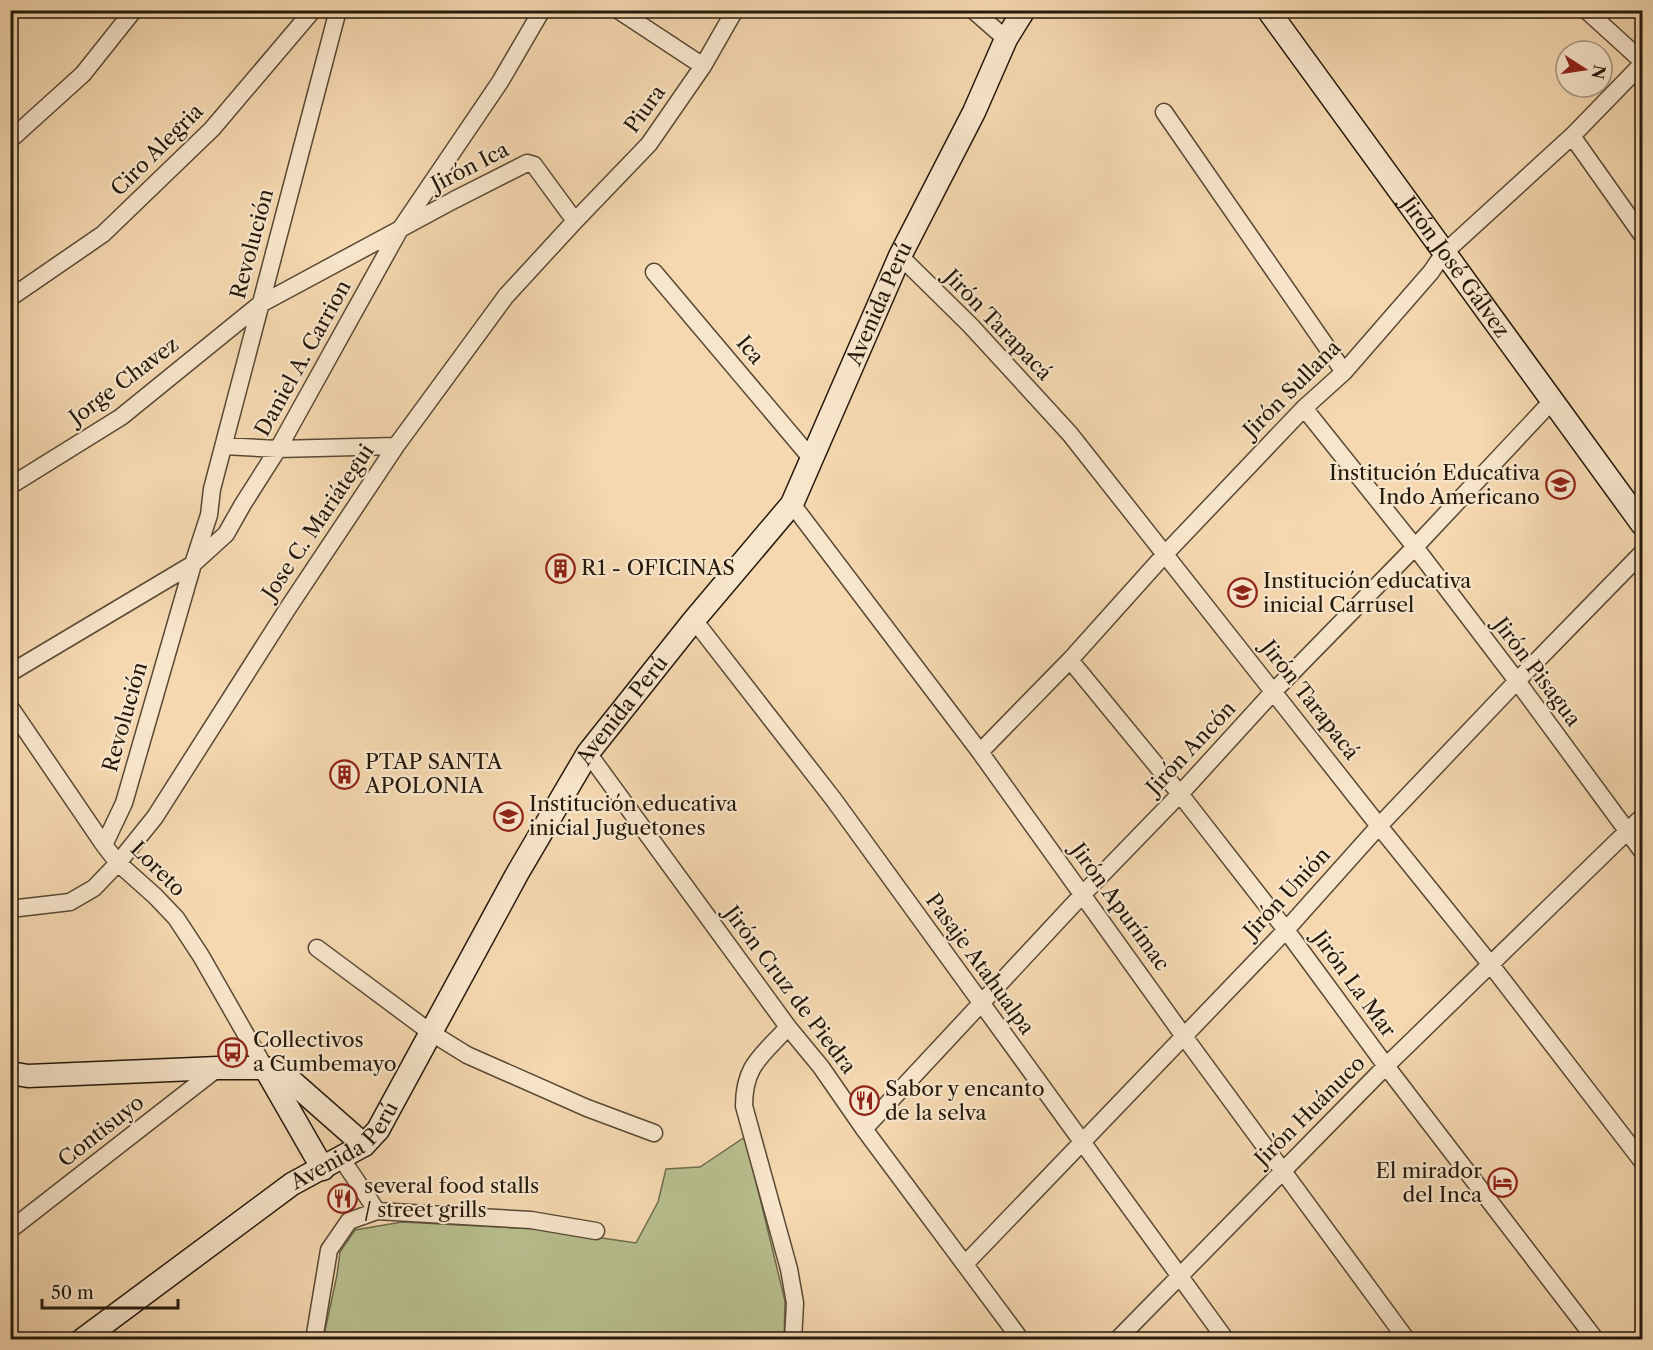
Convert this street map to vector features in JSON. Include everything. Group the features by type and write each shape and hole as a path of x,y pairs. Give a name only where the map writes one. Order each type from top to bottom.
{"street":[{"path":"10,140 83,74 134,10"},
{"name":"Ciro Alegria","path":"10,298 103,234 212,129 313,10"},
{"name":"Revolución","path":"104,845 124,803 209,515 212,489 338,10"},
{"path":"399,231 500,82 542,10"},
{"path":"618,10 703,66"},
{"name":"Piura","path":"574,221 650,144 703,66 735,10"},
{"path":"973,10 1006,39"},
{"name":"Avenida Perú","path":"82,1340 292,1184 364,1145 378,1130 517,873 588,753 694,620 792,504 900,256 974,111 1006,39 1024,10"},
{"name":"Jirón José Gálvez","path":"1268,10 1642,524"},
{"path":"1586,10 1642,62"},
{"name":"Jirón Sullana","path":"980,752 1070,660 1166,553 1304,408 1344,372 1431,272 1444,253 1572,136 1642,62"},
{"path":"1164,112 1344,372"},
{"path":"1572,136 1642,235"},
{"name":"Jirón Ica","path":"399,231 527,163 534,165 574,221"},
{"name":"Jose C. Mariátegui","path":"10,909 70,902 94,888 118,863 155,817 288,608 396,446 506,296 574,221"},
{"name":"Jorge Chavez","path":"10,486 121,417 260,305 399,231"},
{"name":"Daniel A. Carrion","path":"10,672 193,564 226,534 278,449 399,231"},
{"name":"Jirón Tarapacá","path":"900,256 971,326 1070,434 1491,965 1642,1161"},
{"name":"Ica","path":"654,272 811,458"},
{"name":"Jirón Ancón","path":"864,1129 1274,691 1415,547 1553,400"},
{"name":"Jirón Pisagua","path":"1304,408 1415,547 1642,851"},
{"path":"224,446 278,449 396,446"},
{"name":"Jirón Apurímac","path":"792,504 980,752 1183,1035 1407,1340"},
{"name":"Jirón Unión","path":"964,1264 1286,930 1379,826 1642,553"},
{"name":"Pasaje Atahualpa","path":"694,620 834,800 1226,1340"},
{"name":"Jirón La Mar","path":"1070,660 1180,794 1286,930 1386,1066 1596,1340"},
{"name":"Loreto","path":"10,707 118,863 176,918 201,956 265,1068"},
{"name":"Jirón Cruz de Piedra","path":"588,753 1021,1340"},
{"name":"Jirón Huánuco","path":"1117,1340 1386,1066 1642,818"},
{"path":"316,948 430,1032 467,1055 587,1108 654,1133"},
{"path":"788,1027 749,1071 744,1088 744,1106 789,1269 795,1303 793,1340"},
{"name":"Contisuyo","path":"10,1230 218,1068"},
{"path":"265,1068 332,1163 377,1211"},
{"path":"10,1073 28,1076 265,1068 289,1079 364,1145"},
{"path":"314,1340 328,1250 349,1221 377,1211 531,1220 596,1231"}],"green space":[{"path":"745,1137 785,1301 784,1339 323,1340 340,1252 355,1230 402,1222 540,1229 636,1243 658,1202 666,1169 700,1167"}],"place":[{"name":"Institución Educativa Indo Americano","path":"1561,485"},
{"name":"R1 - OFICINAS","path":"560,568"},
{"name":"Institución educativa inicial Carrusel","path":"1242,593"},
{"name":"PTAP SANTA APOLONIA","path":"344,774"},
{"name":"Institución educativa inicial Juguetones","path":"508,816"},
{"name":"Collectivos a Cumbemayo","path":"232,1052"},
{"name":"Sabor y encanto de la selva","path":"864,1101"},
{"name":"El mirador del Inca","path":"1503,1183"},
{"name":"several food stalls / street grills","path":"343,1198"}]}
